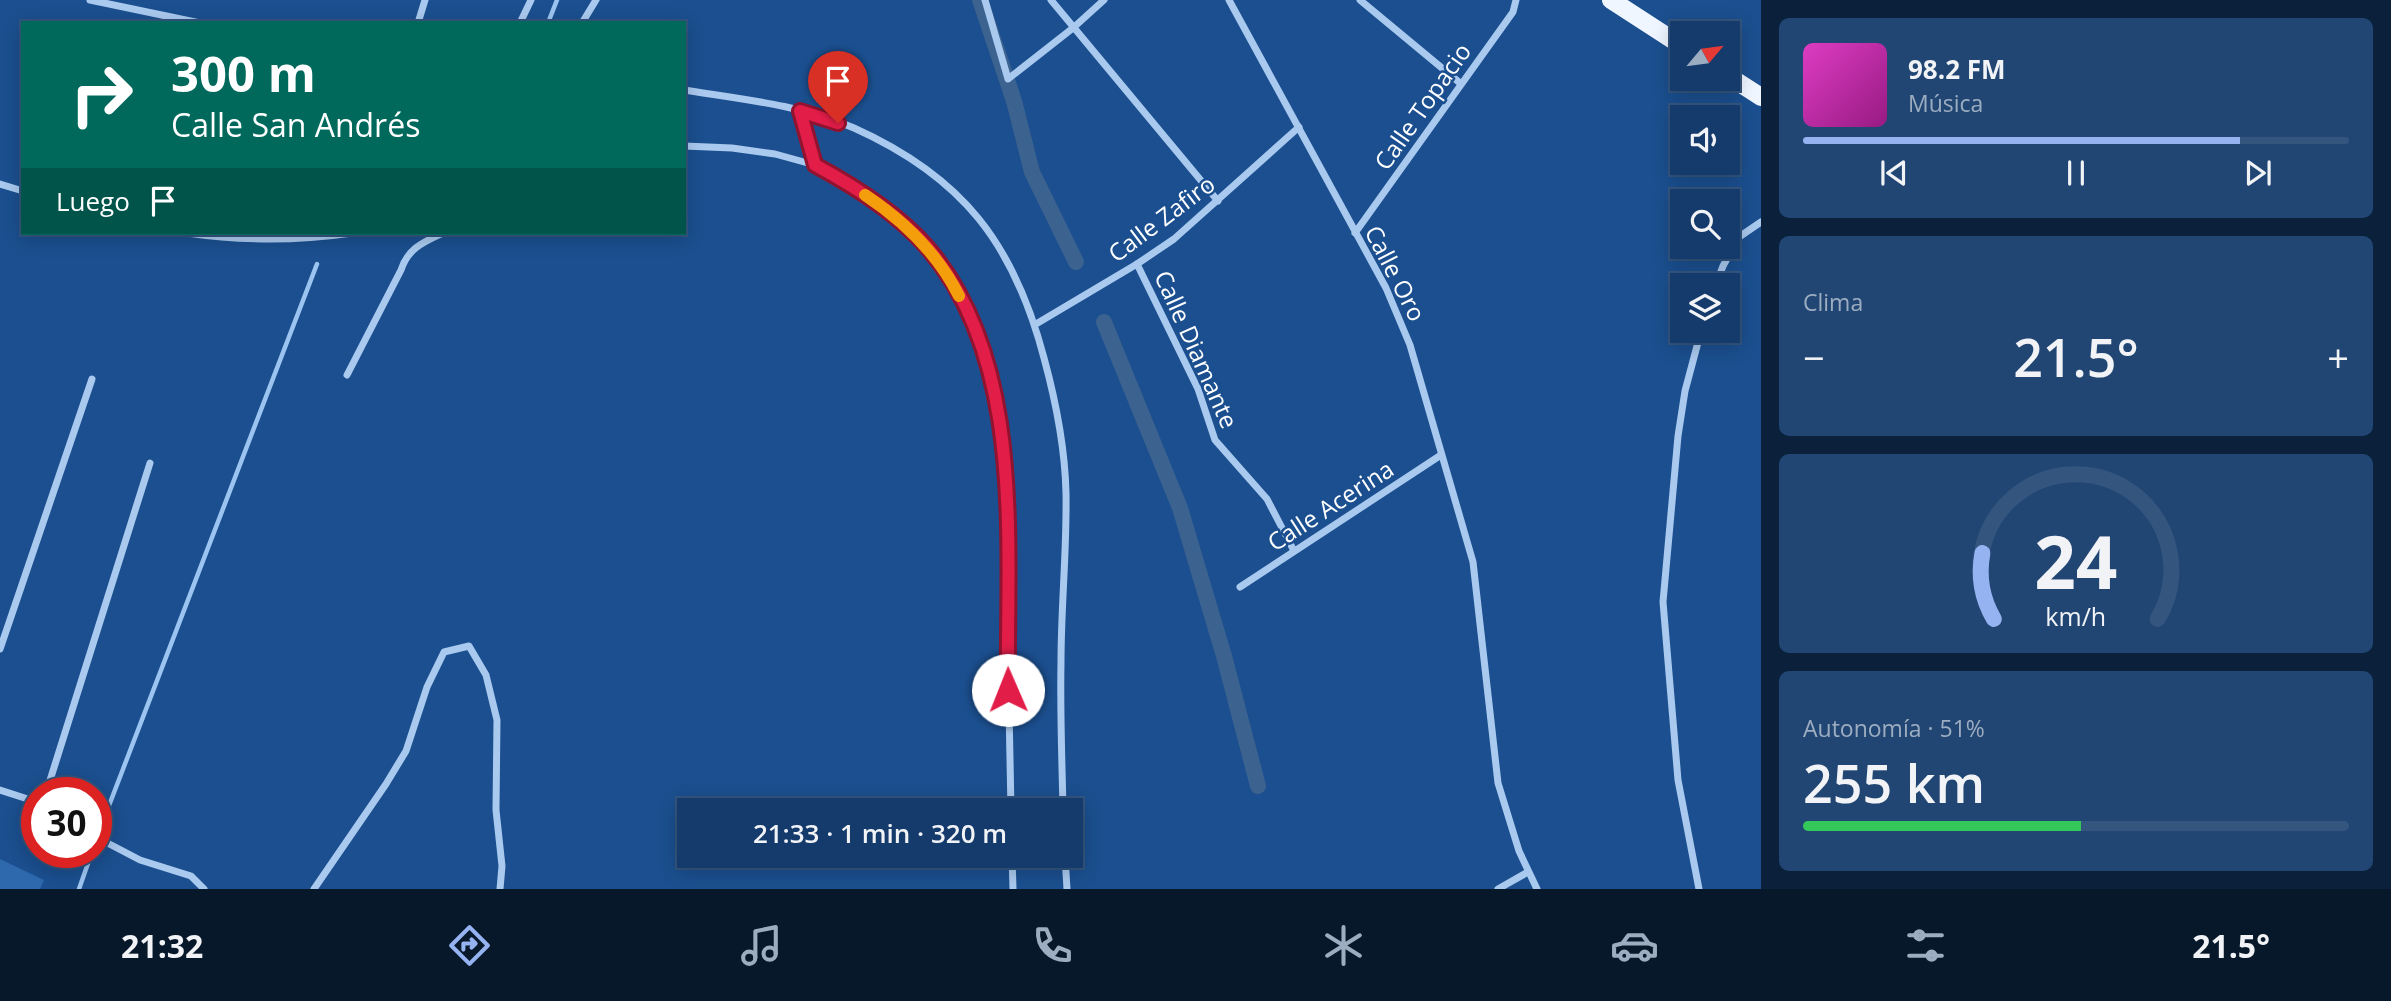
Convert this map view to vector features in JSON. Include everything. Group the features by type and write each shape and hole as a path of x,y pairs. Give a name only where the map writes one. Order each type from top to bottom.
{"main road":[{"path":"1611,0 1670,38"},
{"path":"1740,83 1761,97"}],"street":[{"path":"90,0 185,21"},
{"path":"419,21 425,0"},
{"path":"521,21 531,0"},
{"path":"583,21 596,0"},
{"path":"985,0 1008,79 1104,0"},
{"path":"1051,0 1218,201"},
{"name":"Calle Oro","path":"1229,0 1399,315 1473,562 1498,783 1519,851 1537,889"},
{"path":"1360,0 1460,83"},
{"name":"Calle Topacio","path":"1355,233 1513,12 1516,0"},
{"path":"686,90 800,111 852,128 883,142 941,179 981,219 1016,275 1035,324 1051,386 1066,493 1061,663 1063,798"},
{"path":"800,111 815,165"},
{"name":"Calle Zafiro","path":"1035,324 1174,239 1299,127"},
{"path":"686,146 732,148 815,165 874,201 926,246 951,281 984,353 994,389 1004,455 1011,798"},
{"path":"0,184 21,190"},
{"path":"1720,273 1739,237 1761,222"},
{"path":"206,235 286,239 330,235"},
{"path":"347,375 405,259 419,245 439,235"},
{"name":"Calle Diamante","path":"1137,264 1198,389 1215,440 1267,499 1294,551"},
{"path":"1698,343 1685,391 1678,436 1665,559 1664,627 1678,780 1699,889"},
{"path":"0,649 92,379"},
{"name":"Calle Acerina","path":"1240,587 1441,455"},
{"path":"51,777 150,463"},
{"path":"314,889 406,751 427,687 444,652 469,646 486,675 497,720 496,810 502,866 500,889"},
{"path":"0,790 21,797"},
{"path":"112,845 140,860 191,876 204,889"},
{"path":"1012,868 1013,889"},
{"path":"1066,868 1067,889"},
{"path":"1499,889 1528,872"}],"shaded area":[{"path":"0,859 44,880 40,889 0,889"}],"waterway":[{"path":"549,21 557,0"},
{"path":"980,0 1014,101 1032,172 1076,262"},
{"path":"112,798 317,264"},
{"path":"1104,322 1180,508 1224,656 1258,786"},
{"path":"79,889 86,868"}],"slow traffic":[{"path":"865,195 926,246 959,296"}],"route":[{"path":"838,123 800,111 815,165 874,201 926,246 951,281 984,353 994,389 1004,455 1008,690"}]}
